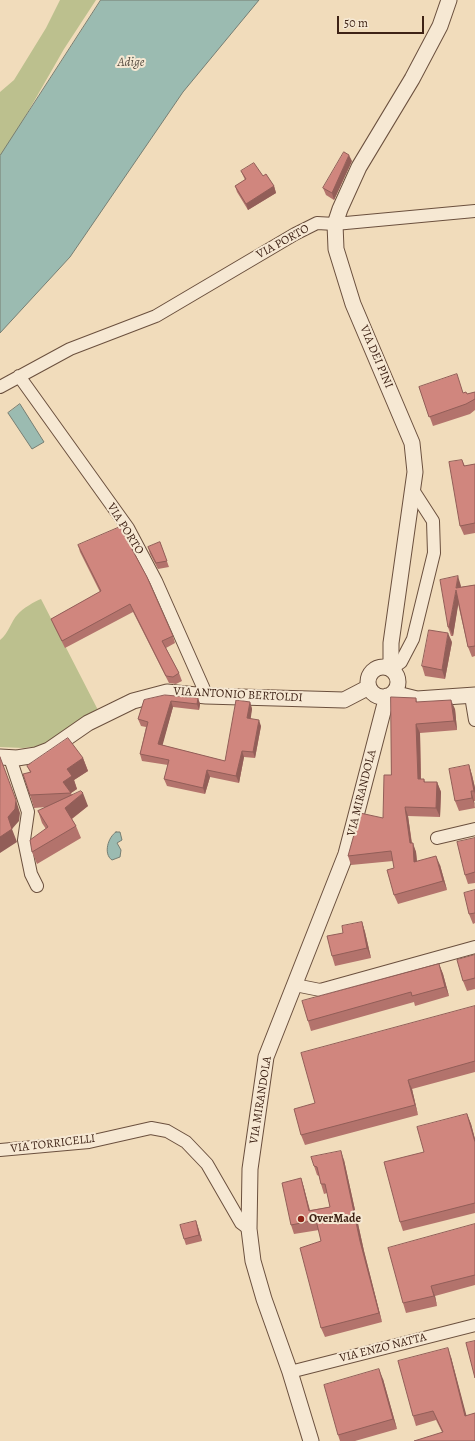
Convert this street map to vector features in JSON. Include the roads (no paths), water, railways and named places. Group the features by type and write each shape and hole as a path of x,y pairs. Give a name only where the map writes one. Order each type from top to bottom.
{"street":[{"name":"VIA DEI PINI","path":"389,671 391,643 415,472 412,443 353,304 336,249 335,224 340,209 359,168 412,79 440,26 449,0"},
{"path":"335,224 475,211"},
{"name":"VIA PORTO","path":"0,387 70,349 156,316 295,234 317,223 335,224"},
{"name":"VIA PORTO","path":"18,376 128,528 156,581 203,686 206,696"},
{"path":"389,671 401,662 414,640 434,553 433,521 413,490"},
{"path":"408,520 414,514 418,514 433,521"},
{"path":"428,697 389,671 374,670 370,674 368,687 373,693 380,696 390,694 417,699 428,697 473,696 475,720"},
{"path":"389,671 397,687 390,694"},
{"name":"VIA ANTONIO BERTOLDI","path":"5,757 36,755 49,750 88,723 133,702 167,692 206,696 344,700 368,687"},
{"name":"VIA MIRANDOLA","path":"312,1441 290,1372 264,1299 253,1261 249,1229 250,1169 266,1057 346,854 390,694"},
{"path":"5,757 28,812 24,840 31,874 37,886"},
{"path":"437,838 475,829"},
{"path":"295,985 320,990 475,948"},
{"name":"VIA TORRICELLI","path":"0,1150 89,1142 151,1128 167,1131 186,1142 206,1164 241,1223 249,1229"},
{"name":"VIA ENZO NATTA","path":"290,1372 475,1325"}],"water":[{"name":"Adige","path":"101,0 259,0 183,92 70,257 0,333 0,156"},
{"path":"20,404 44,442 32,449 8,413"},
{"path":"116,832 120,832 122,840 117,843 121,850 120,857 112,860 109,857 107,850 109,841"}],"place":[{"name":"OverMade","path":"301,1219"}]}
